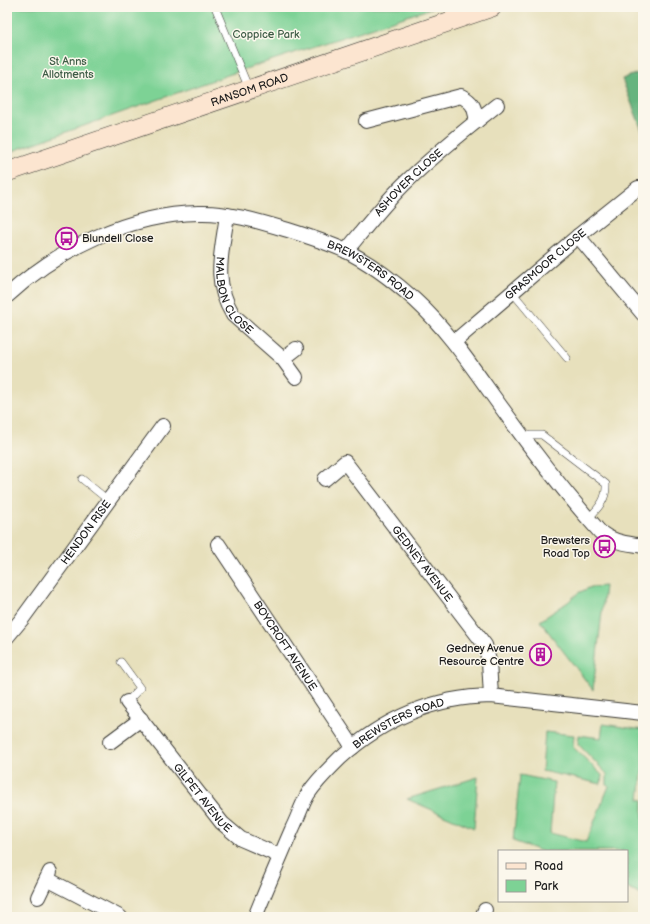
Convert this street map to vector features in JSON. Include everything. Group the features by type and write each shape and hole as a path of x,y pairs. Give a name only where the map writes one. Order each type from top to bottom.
{"street":[{"name":"RANSOM ROAD","path":"7,172 492,7"},
{"path":"366,121 461,96 470,101 477,121"},
{"name":"ASHOVER CLOSE","path":"346,251 381,209 404,185 497,105"},
{"name":"GRASMOOR CLOSE","path":"454,342 578,236 638,188"},
{"name":"BREWSTERS ROAD","path":"7,296 25,279 78,246 112,230 142,221 167,216 199,213 227,215 310,237 346,251 385,275 409,295 454,342 524,438 600,532 610,540 643,546"},
{"name":"MALBON CLOSE","path":"227,215 220,269 220,281 228,306 233,315 283,359 296,377"},
{"path":"578,236 643,314"},
{"path":"283,359 296,349"},
{"name":"HENDON RISE","path":"7,637 22,619 163,426"},
{"name":"GEDNEY AVENUE","path":"325,479 345,462 485,645 489,661 491,696"},
{"name":"BOYCROFT AVENUE","path":"218,544 353,747"},
{"name":"BREWSTERS ROAD","path":"255,917 308,794 326,771 353,747 395,719 422,708 470,696 491,696 643,714"},
{"name":"GILPET AVENUE","path":"127,702 222,823 240,839 280,856"},
{"path":"110,742 141,719"},
{"path":"38,897 48,875 120,917"}],"lane":[{"path":"215,7 249,89"},
{"path":"512,292 567,358"},
{"path":"524,438 530,435 542,435 606,484 606,492 602,505 588,519"},
{"path":"82,479 108,500"},
{"path":"121,662 140,688 127,702"}],"green space":[{"name":"St Anns Allotments","path":"7,7 435,7 242,70 7,153"},
{"path":"643,71 643,133 622,79"},
{"path":"605,586 593,690 540,621 568,602 578,593 591,587"},
{"path":"603,724 643,730 643,766 639,799 643,800 643,896 628,888 628,850 538,850 513,841 520,775 554,782 550,833 586,842 609,786 607,785 607,774 578,744 579,735 601,738"},
{"path":"545,732 574,735 573,747 602,775 601,784 542,771"},
{"path":"478,777 474,828 407,799"}],"place":[{"name":"Blundell Close","path":"67,238"},
{"name":"Brewsters Road Top","path":"605,546"},
{"name":"Gedney Avenue Resource Centre","path":"540,654"}],"park label":[{"name":"Coppice Park","path":"266,34"}]}
